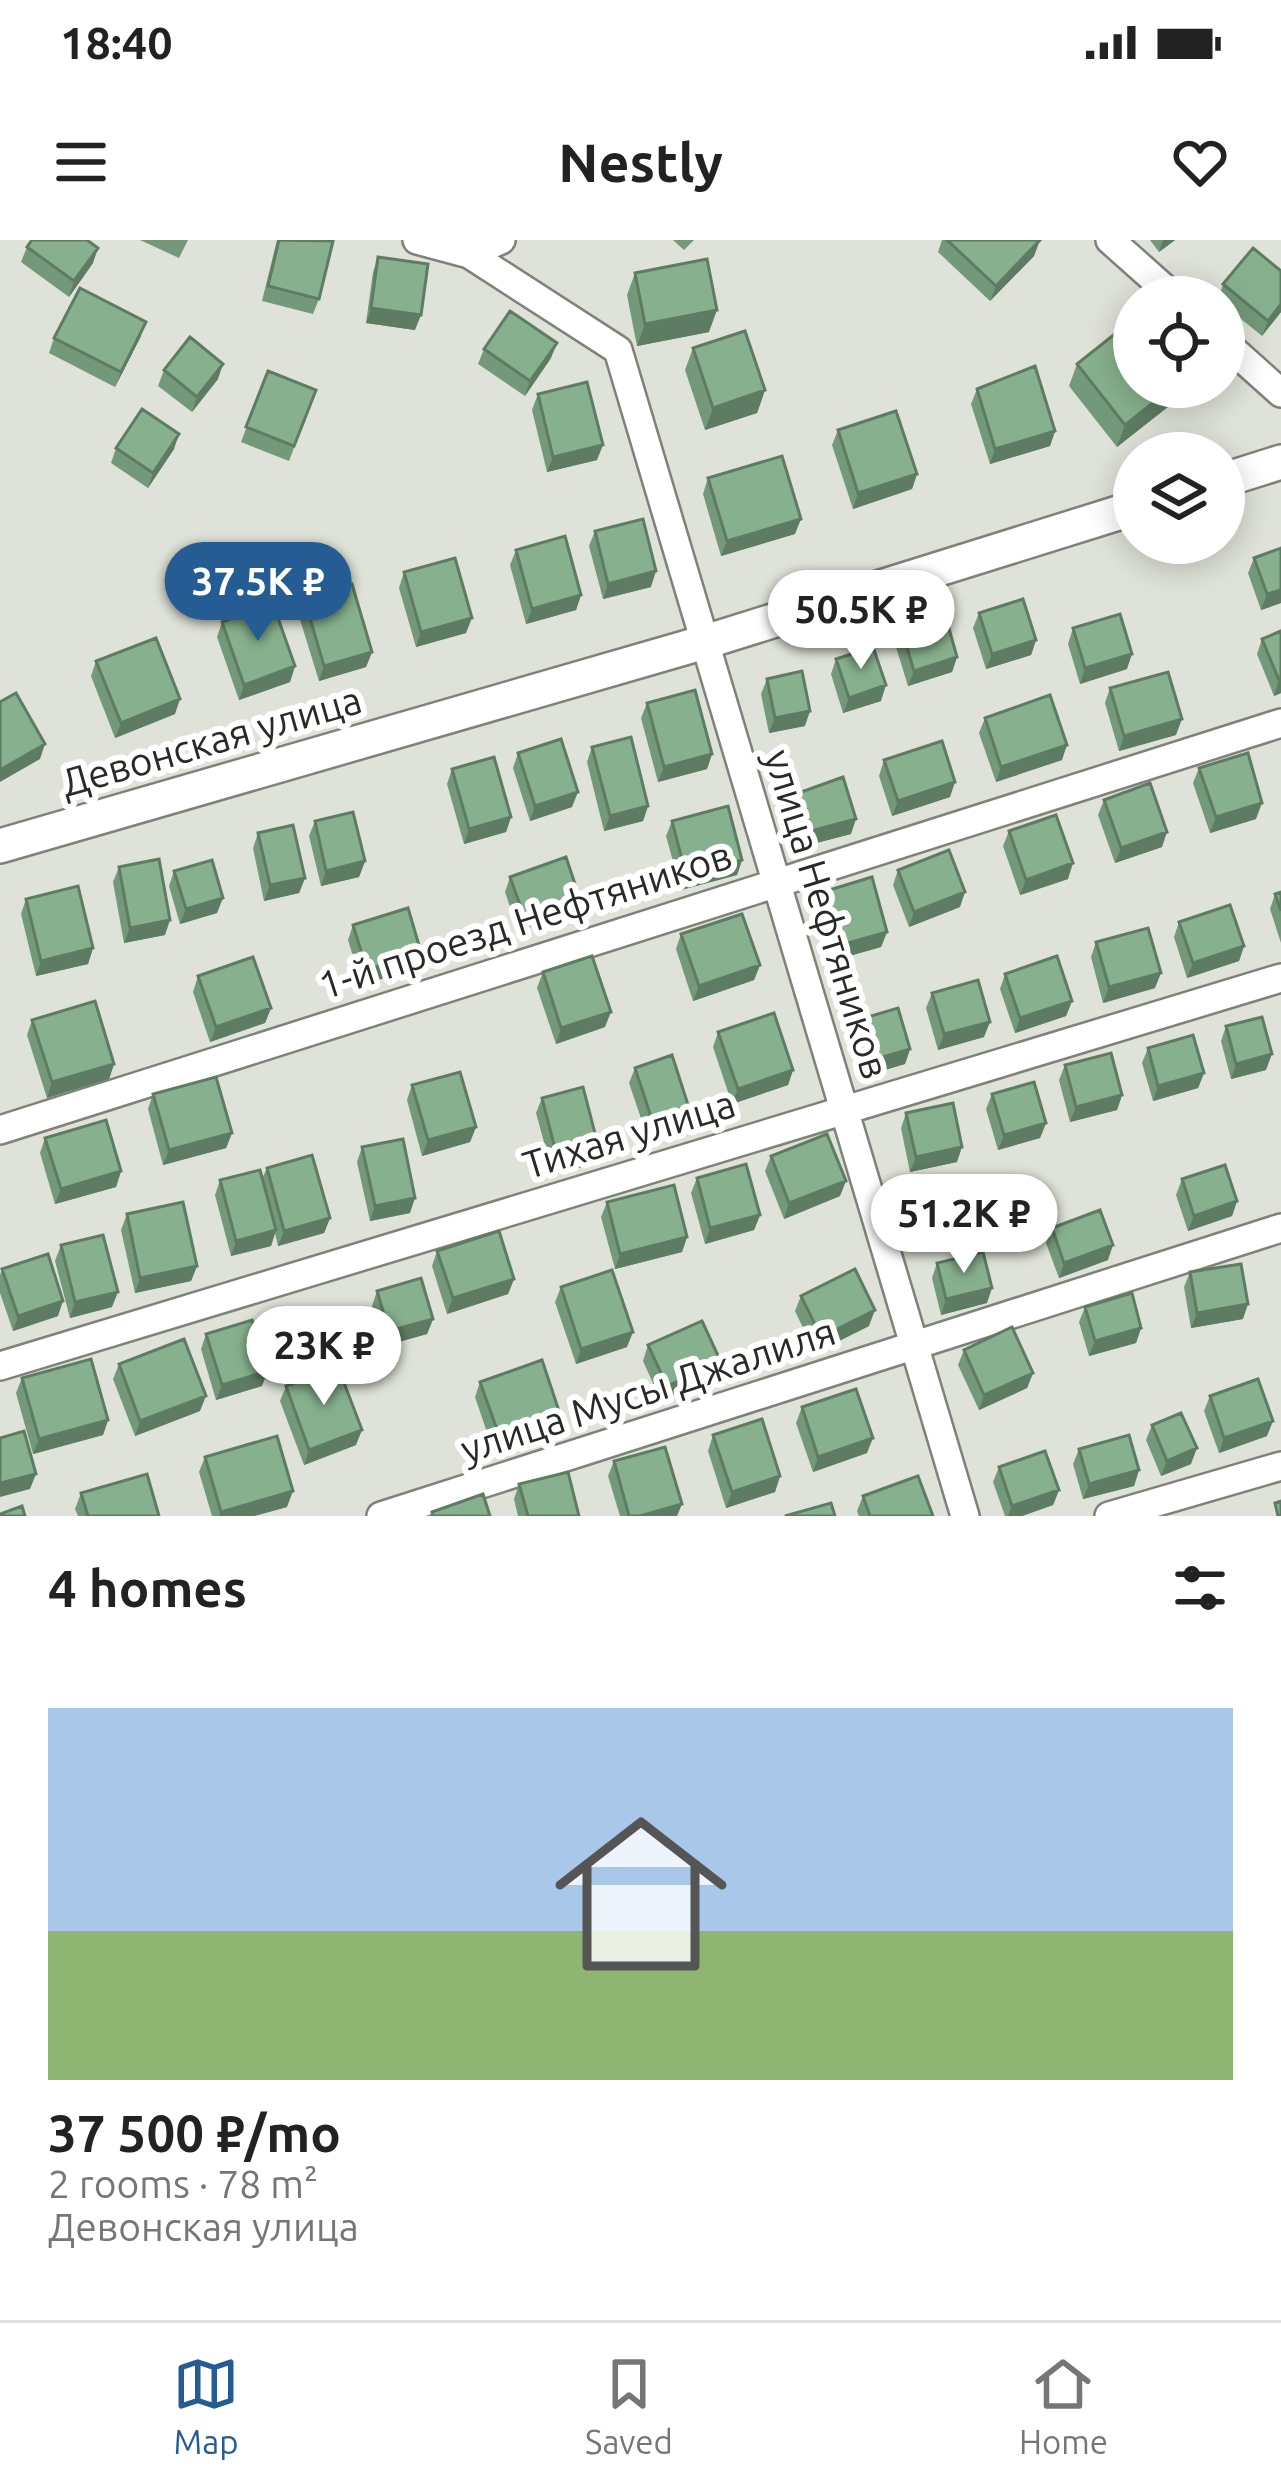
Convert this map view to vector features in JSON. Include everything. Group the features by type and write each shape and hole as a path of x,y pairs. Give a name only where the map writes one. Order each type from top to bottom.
{"main road":[{"path":"1245,473 1281,462"},
{"name":"Девонская улица","path":"0,846 705,642 1113,515"}],"street":[{"name":"улица Нефтяников","path":"416,240 469,254 618,350 964,1516"},
{"path":"469,254 501,240"},
{"path":"1110,240 1150,276"},
{"path":"1245,361 1281,393"},
{"name":"1-й проезд Нефтяников","path":"0,1130 1281,723"},
{"name":"Тихая улица","path":"0,1366 1281,978"},
{"name":"улица Мусы Джалиля","path":"382,1516 1281,1228"},
{"path":"1109,1516 1281,1466"}],"building":[{"path":"32,240 87,240 98,248 74,281 27,247"},
{"path":"279,240 333,241 319,299 268,286"},
{"path":"947,240 1040,240 996,286"},
{"path":"1253,248 1281,271 1281,304 1268,321 1245,302 1245,276 1230,276"},
{"path":"378,257 428,264 421,315 371,308"},
{"path":"707,259 717,310 645,324 635,273"},
{"path":"80,288 146,322 121,372 54,338"},
{"path":"510,311 557,343 530,381 484,349"},
{"path":"745,331 765,390 713,408 693,348"},
{"path":"1113,335 1113,408 1146,408 1125,425 1077,364"},
{"path":"190,337 223,364 197,397 164,370"},
{"path":"1035,366 1055,431 995,449 977,389"},
{"path":"268,371 316,390 294,446 246,427"},
{"path":"587,382 603,445 553,457 538,394"},
{"path":"142,409 179,434 153,473 116,448"},
{"path":"896,411 917,474 858,493 838,430"},
{"path":"782,456 801,519 727,541 708,478"},
{"path":"643,519 656,571 608,584 595,531"},
{"path":"565,536 581,595 532,609 516,550"},
{"path":"1281,548 1281,590 1267,594 1254,558"},
{"path":"455,558 472,618 421,632 404,572"},
{"path":"352,584 372,652 324,666 304,598"},
{"path":"1023,599 1036,640 992,654 979,613"},
{"path":"273,604 295,666 244,685 222,622"},
{"path":"1120,614 1132,654 1085,668 1073,628"},
{"path":"946,618 957,657 914,671 902,631"},
{"path":"1281,631 1281,680 1279,680 1262,639"},
{"path":"156,638 180,699 121,723 96,661"},
{"path":"873,647 886,685 849,698 836,659"},
{"path":"802,671 810,711 775,718 767,679"},
{"path":"1168,672 1182,719 1124,736 1110,688"},
{"path":"695,690 712,754 664,767 647,703"},
{"path":"16,693 45,744 0,770 0,702"},
{"path":"1050,695 1067,745 1001,767 985,718"},
{"path":"631,737 648,806 610,816 592,747"},
{"path":"561,739 578,792 535,806 518,753"},
{"path":"942,741 955,782 898,801 884,760"},
{"path":"1248,753 1262,803 1216,817 1199,768"},
{"path":"494,757 511,817 469,829 452,769"},
{"path":"843,777 856,819 803,833 793,795"},
{"path":"1150,783 1167,832 1121,848 1104,800"},
{"path":"728,806 742,860 686,875 672,821"},
{"path":"353,812 365,861 326,871 315,821"},
{"path":"1056,815 1073,863 1026,880 1009,831"},
{"path":"293,825 305,878 270,885 258,833"},
{"path":"949,850 965,892 914,912 898,870"},
{"path":"566,857 579,896 524,916 510,877"},
{"path":"159,859 170,920 130,928 119,867"},
{"path":"212,860 223,898 186,909 174,871"},
{"path":"872,877 887,932 841,945 826,891"},
{"path":"78,886 93,948 41,961 26,899"},
{"path":"1230,905 1244,946 1193,963 1179,922"},
{"path":"408,908 421,952 367,970 353,925"},
{"path":"742,914 760,965 699,986 681,934"},
{"path":"1148,928 1161,973 1109,987 1096,942"},
{"path":"592,956 611,1012 561,1028 543,972"},
{"path":"1057,956 1072,1001 1020,1018 1005,974"},
{"path":"253,957 271,1008 216,1027 198,976"},
{"path":"978,980 990,1022 944,1034 932,993"},
{"path":"95,1001 114,1064 52,1082 32,1020"},
{"path":"898,1008 910,1049 866,1062 854,1021"},
{"path":"774,1013 793,1070 738,1089 718,1032"},
{"path":"1262,1017 1272,1054 1236,1064 1226,1026"},
{"path":"1193,1035 1204,1073 1158,1086 1148,1048"},
{"path":"1111,1053 1122,1095 1076,1107 1065,1065"},
{"path":"672,1055 690,1111 653,1123 635,1068"},
{"path":"460,1072 476,1127 428,1140 412,1085"},
{"path":"216,1077 232,1133 169,1150 153,1094"},
{"path":"1034,1082 1046,1123 1004,1135 992,1094"},
{"path":"583,1087 599,1149 558,1160 542,1098"},
{"path":"953,1103 962,1147 916,1157 906,1113"},
{"path":"106,1120 121,1171 61,1189 45,1138"},
{"path":"827,1134 846,1181 789,1203 771,1156"},
{"path":"403,1139 415,1198 375,1206 362,1147"},
{"path":"312,1155 330,1218 284,1231 267,1168"},
{"path":"746,1164 760,1215 710,1228 697,1178"},
{"path":"1225,1165 1237,1201 1194,1216 1182,1179"},
{"path":"260,1170 276,1230 236,1241 220,1180"},
{"path":"674,1185 687,1237 620,1254 607,1202"},
{"path":"183,1202 197,1266 140,1278 127,1214"},
{"path":"1100,1210 1113,1245 1064,1263 1052,1228"},
{"path":"499,1231 514,1279 453,1298 437,1251"},
{"path":"103,1235 118,1292 75,1302 61,1245"},
{"path":"983,1252 992,1288 946,1299 937,1263"},
{"path":"48,1254 63,1301 18,1316 2,1269"},
{"path":"1241,1264 1248,1304 1197,1313 1190,1272"},
{"path":"855,1269 875,1310 821,1337 801,1296"},
{"path":"612,1270 633,1332 581,1349 561,1287"},
{"path":"421,1278 433,1319 389,1331 377,1291"},
{"path":"1132,1293 1141,1328 1095,1341 1085,1307"},
{"path":"252,1320 268,1371 222,1385 206,1334"},
{"path":"702,1321 721,1362 667,1386 648,1345"},
{"path":"1012,1327 1033,1373 984,1395 964,1350"},
{"path":"184,1339 206,1396 140,1421 119,1364"},
{"path":"91,1359 108,1420 39,1439 22,1378"},
{"path":"542,1360 560,1414 499,1435 480,1382"},
{"path":"338,1367 362,1430 309,1450 286,1386"},
{"path":"1258,1379 1273,1421 1224,1438 1210,1396"},
{"path":"856,1389 873,1438 818,1457 802,1407"},
{"path":"1181,1413 1197,1448 1167,1461 1152,1425"},
{"path":"762,1419 780,1476 732,1492 713,1435"},
{"path":"24,1431 36,1474 0,1483 0,1438"},
{"path":"1129,1435 1139,1470 1089,1484 1079,1449"},
{"path":"277,1436 293,1491 221,1512 205,1457"},
{"path":"665,1447 682,1504 629,1516 614,1461"},
{"path":"1045,1451 1059,1490 1012,1506 999,1467"},
{"path":"568,1472 579,1516 528,1516 519,1484"},
{"path":"147,1474 159,1516 88,1516 81,1493"},
{"path":"918,1476 933,1516 870,1516 863,1496"},
{"path":"483,1494 490,1516 433,1516 432,1512"},
{"path":"831,1503 835,1516 785,1516"},
{"path":"22,1506 25,1516 0,1516 0,1514"}]}
